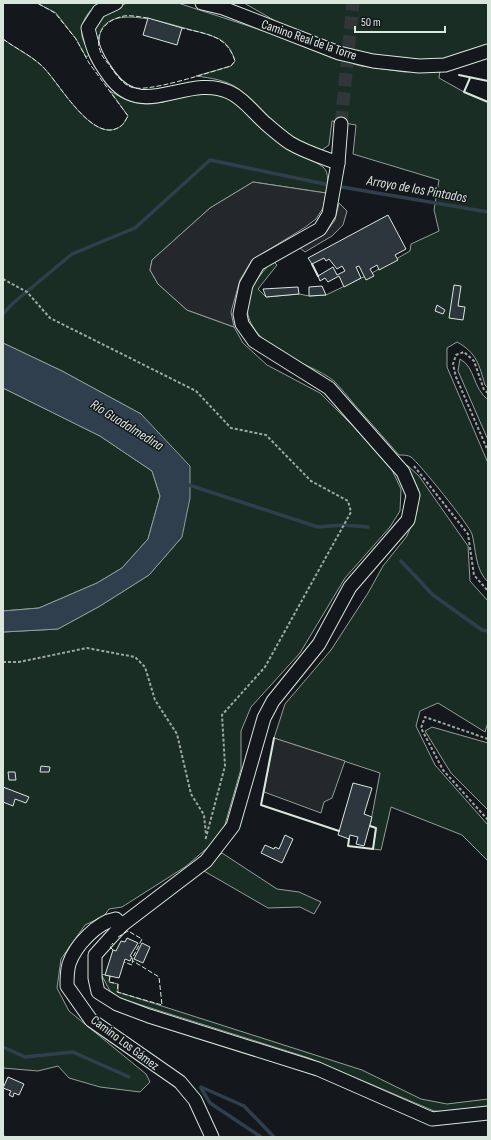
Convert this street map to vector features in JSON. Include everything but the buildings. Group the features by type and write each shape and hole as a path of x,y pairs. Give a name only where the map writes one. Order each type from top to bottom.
{"street":[{"path":"116,3 99,11 88,28 92,50 98,61 114,82 126,93 138,97 151,97 203,86 218,87 232,93 290,143 338,164"},
{"name":"Camino Real de la Torre","path":"202,3 223,8 339,53 373,61 418,66 445,65 488,51"},
{"path":"341,124 338,164 329,214 320,229 258,264 246,285 240,314 242,324 254,341 329,388 403,472 413,495 408,520 350,587 319,644 273,701 264,718 233,826 206,861 122,925 95,955 95,978 98,992 117,1004 149,1016 318,1069 432,1119 488,1113"},
{"name":"Camino Los Gámez","path":"122,925 116,920 107,920 85,938 69,964 67,986 91,1020 180,1082 195,1100 211,1137"}],"path":[{"path":"3,279 27,292 50,318 196,391 231,428 266,435 311,481 348,501 351,512 265,667 222,715 225,766 206,837 204,815 191,794 177,734 155,700 145,668 136,657 87,648 19,662 3,662"},
{"path":"488,393 484,390 474,361 464,352 456,355 453,364 456,376 488,451"},
{"path":"414,466 468,534 474,575 488,591"},
{"path":"488,739 425,717 421,728 443,770 488,820"}],"green space":[{"path":"37,3 102,3 97,5 89,12 82,26 82,36 91,54 86,57 76,39 56,13"},
{"path":"128,3 178,3 270,33 335,59 361,66 405,72 440,70 439,78 464,92 488,102 488,388 485,385 479,366 473,355 464,346 457,342 447,348 447,367 488,463 488,582 478,565 472,534 469,528 416,462 407,455 399,455 334,381 317,370 285,355 270,345 258,334 251,323 248,312 248,300 252,288 273,261 277,265 258,289 266,297 299,294 309,296 326,295 372,273 410,251 411,244 439,231 434,210 439,180 353,154 356,125 332,121 329,145 322,150 308,145 285,132 239,89 224,81 196,76 231,66 235,61 231,50 226,44 213,36 154,20 125,17 113,20 104,26 100,37 101,54 95,35 96,27 99,21 110,10"},
{"path":"244,3 488,3 488,46 452,57 421,62 359,54 291,30"},
{"path":"3,39 41,65 77,109 88,120 99,127 110,130 121,126 128,116 110,91 130,101 147,104 164,102 198,92 212,92 223,95 234,101 255,117 293,151 316,162 325,169 327,172 326,193 253,182 210,208 152,260 150,270 158,284 187,310 234,327 243,343 267,365 320,393 354,427 392,470 401,489 400,511 390,527 345,578 300,653 251,707 241,731 241,769 224,828 212,844 185,867 122,907 109,909 104,916 85,925 61,959 57,988 69,1011 146,1074 150,1082 140,1092 100,1087 69,1078 58,1066 38,1071 3,1068 3,632 58,629 100,606 149,575 182,537 141,414 62,371 3,343"},
{"path":"460,359 469,367 479,389 488,400 488,440 458,371"},
{"path":"3,388 100,436 152,471 160,496 148,539 122,568 97,583 39,608 3,611"},
{"path":"407,465 419,476 468,546 470,581 488,601 488,722 485,732 438,703 420,711 416,726 435,765 488,825 488,861 462,835 391,807 381,850 373,849 376,828 370,826 380,773 274,738 285,704 331,650 368,593 383,566 407,536 417,511 418,489"},
{"path":"432,727 488,743 488,810 451,773 425,731"},
{"path":"222,853 277,889 299,892 321,902 314,914 300,907 268,908 204,871"},
{"path":"101,974 110,976 109,982 118,984 118,992 362,1070 421,1099 447,1104 488,1099 488,1106 450,1112 434,1111 309,1058 119,998 110,991"}],"shaded area":[{"path":"253,182 326,193 323,208 316,219 252,260 240,280 231,312 234,327 187,310 158,284 150,270 152,260 210,208"},
{"path":"339,203 347,211 343,225 332,236 305,252 300,248 326,232 335,220"},
{"path":"274,738 345,761 332,798 324,802 321,813 264,792"}],"water":[{"name":"Río Guadalmedina","path":"3,343 62,371 141,414 190,466 190,498 182,537 149,575 100,606 58,629 3,632 3,611 39,608 97,583 122,568 148,539 160,496 152,471 100,436 3,388"}],"waterway":[{"name":"Arroyo de los Pintados","path":"3,314 12,304 72,254 135,228 210,160 325,184"},
{"name":"Arroyo de los Pintados","path":"342,187 488,212"},
{"path":"186,484 318,527 344,525 368,527"},
{"path":"401,561 433,595 482,630 488,631"},
{"path":"3,1047 25,1057 73,1052 129,1077"},
{"path":"201,1087 244,1106 274,1137"},
{"path":"201,1088 210,1103 261,1137"}],"tunnel":[{"path":"341,124 353,3"}],"fence":[{"path":"3,39 41,65 77,109 88,120 99,127 110,130 121,126 124,123 128,116 89,63 76,39 55,13 37,3"},
{"path":"148,18 130,16 117,18 106,24 100,34 99,46 103,57 119,78 131,87 139,88 164,85 231,66 235,61 227,46 221,41 207,34 182,28"},
{"path":"118,937 128,931 142,939 133,957 132,965 124,962"},
{"path":"113,943 110,947 113,950"},
{"path":"118,984 117,992 162,1005 159,977 133,961"},
{"path":"110,976 109,982 114,983"}],"wall":[{"path":"459,75 488,81"},
{"path":"470,78 464,92 488,102"},
{"path":"312,264 318,276"},
{"path":"274,738 261,805 339,831"},
{"path":"349,839 348,846 373,849 376,828 370,826"}]}
